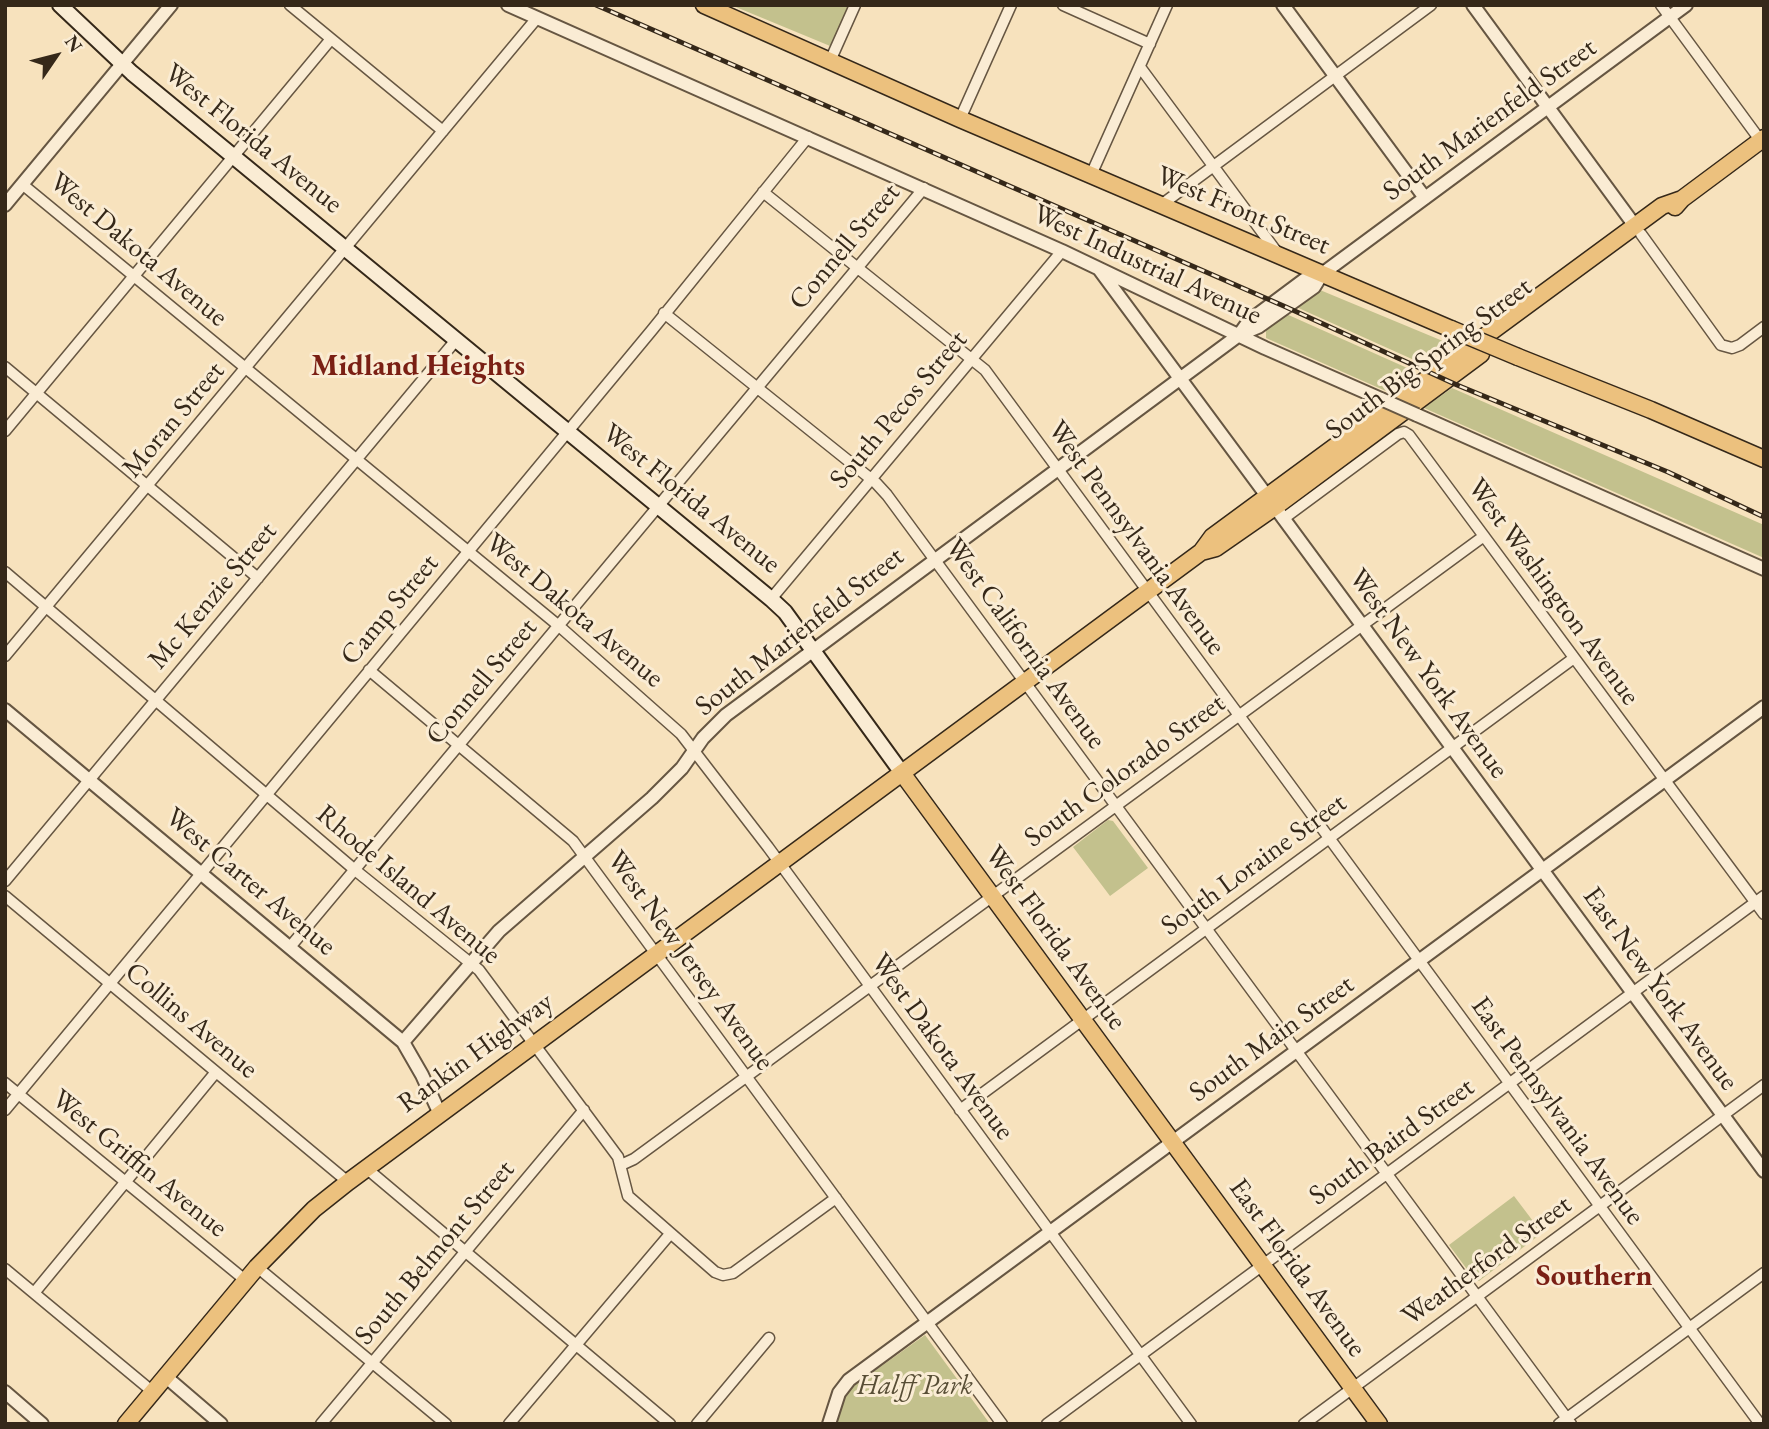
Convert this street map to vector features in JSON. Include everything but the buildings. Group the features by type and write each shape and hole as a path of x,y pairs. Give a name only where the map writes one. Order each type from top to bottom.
{"main road":[{"name":"West Florida Avenue","path":"60,5 122,65 785,612 1173,1142"},
{"name":"West Front Street","path":"704,5 960,119 1451,329 1764,459"},
{"name":"South Big Spring Street","path":"902,773 1201,552 1216,548 1275,507 1638,230 1662,206 1682,199 1763,141"},
{"name":"Rankin Highway","path":"126,1424 245,1280 314,1209 439,1112 902,773"},
{"name":"East Florida Avenue","path":"1173,1142 1379,1424"}],"street":[{"path":"5,205 171,5"},
{"path":"290,5 443,131"},
{"name":"West Industrial Avenue","path":"509,5 923,188 1239,335 1764,569"},
{"path":"830,61 855,5"},
{"path":"960,119 1011,5"},
{"path":"1063,5 1150,44"},
{"path":"1091,175 1167,5"},
{"path":"1283,5 1425,198"},
{"path":"1161,205 1431,5"},
{"path":"1472,5 1721,345 1732,348 1740,345 1764,327"},
{"path":"1661,5 1763,141"},
{"name":"South Marienfeld Street","path":"403,1042 506,923 660,791 719,721 812,649 1239,335 1249,321 1304,280 1322,274 1686,5"},
{"name":"Moran Street","path":"5,656 537,18"},
{"path":"5,431 331,39"},
{"path":"1140,67 1278,255"},
{"name":"Camp Street","path":"5,1110 808,137"},
{"name":"West Dakota Avenue","path":"22,184 468,551 667,719 695,750 779,863 1191,1424"},
{"name":"Connell Street","path":"290,947 923,188"},
{"name":"West Pennsylvania Avenue","path":"763,192 985,370 1418,961"},
{"name":"South Pecos Street","path":"771,599 1062,251"},
{"name":"West New York Avenue","path":"1097,267 1542,870"},
{"name":"West California Avenue","path":"664,313 887,495 1477,1296 1566,1422"},
{"name":"Mc Kenzie Street","path":"5,881 456,340"},
{"path":"5,367 258,578"},
{"name":"South Big Spring Street","path":"1275,507 1404,432"},
{"name":"West Washington Avenue","path":"1404,432 1410,436 1664,780 1759,899 1764,914"},
{"name":"South Colorado Street","path":"621,1165 631,1161 1484,536"},
{"name":"Rhode Island Avenue","path":"5,572 266,795 485,977 584,1110 621,1165 628,1196 715,1272 727,1275 733,1272 836,1198"},
{"name":"South Loraine Street","path":"960,1110 1574,658"},
{"name":"West New Jersey Avenue","path":"369,670 573,841 586,856 1002,1424"},
{"name":"South Main Street","path":"829,1424 835,1402 845,1383 1764,707"},
{"name":"West Carter Avenue","path":"5,710 403,1042 439,1112"},
{"name":"East New York Avenue","path":"1542,870 1764,1171"},
{"name":"Collins Avenue","path":"5,896 348,1182"},
{"name":"South Baird Street","path":"1047,1424 1759,899"},
{"name":"East Pennsylvania Avenue","path":"1418,961 1760,1424"},
{"path":"34,1293 216,1072"},
{"name":"West Griffin Avenue","path":"5,1083 245,1280"},
{"name":"Weatherford Street","path":"1304,1424 1764,1084"},
{"name":"South Belmont Street","path":"321,1424 584,1110"},
{"path":"366,1168 670,1424"},
{"path":"509,1424 670,1234"},
{"path":"257,1267 446,1424"},
{"path":"5,1269 153,1392"},
{"path":"1566,1422 1764,1273"},
{"path":"697,1424 769,1338"},
{"path":"165,1377 221,1424"},
{"path":"5,1392 42,1424"}],"green space":[{"path":"731,5 854,5 835,48"},
{"path":"1316,290 1450,344 1423,364 1294,306"},
{"path":"1284,313 1414,371 1388,392 1266,338 1266,327"},
{"path":"1452,388 1764,525 1764,558 1424,408"},
{"path":"1108,820 1113,821 1148,868 1110,896 1073,847"},
{"path":"1514,1196 1542,1233 1479,1281 1475,1280 1449,1245"},
{"name":"Halff Park","path":"925,1335 990,1424 836,1424 848,1390"}],"railway":[{"path":"596,5 1286,307 1457,385 1668,472 1764,517"}],"district":[{"name":"Midland Heights","path":"418,367"},
{"name":"Southern","path":"1594,1277"}]}
